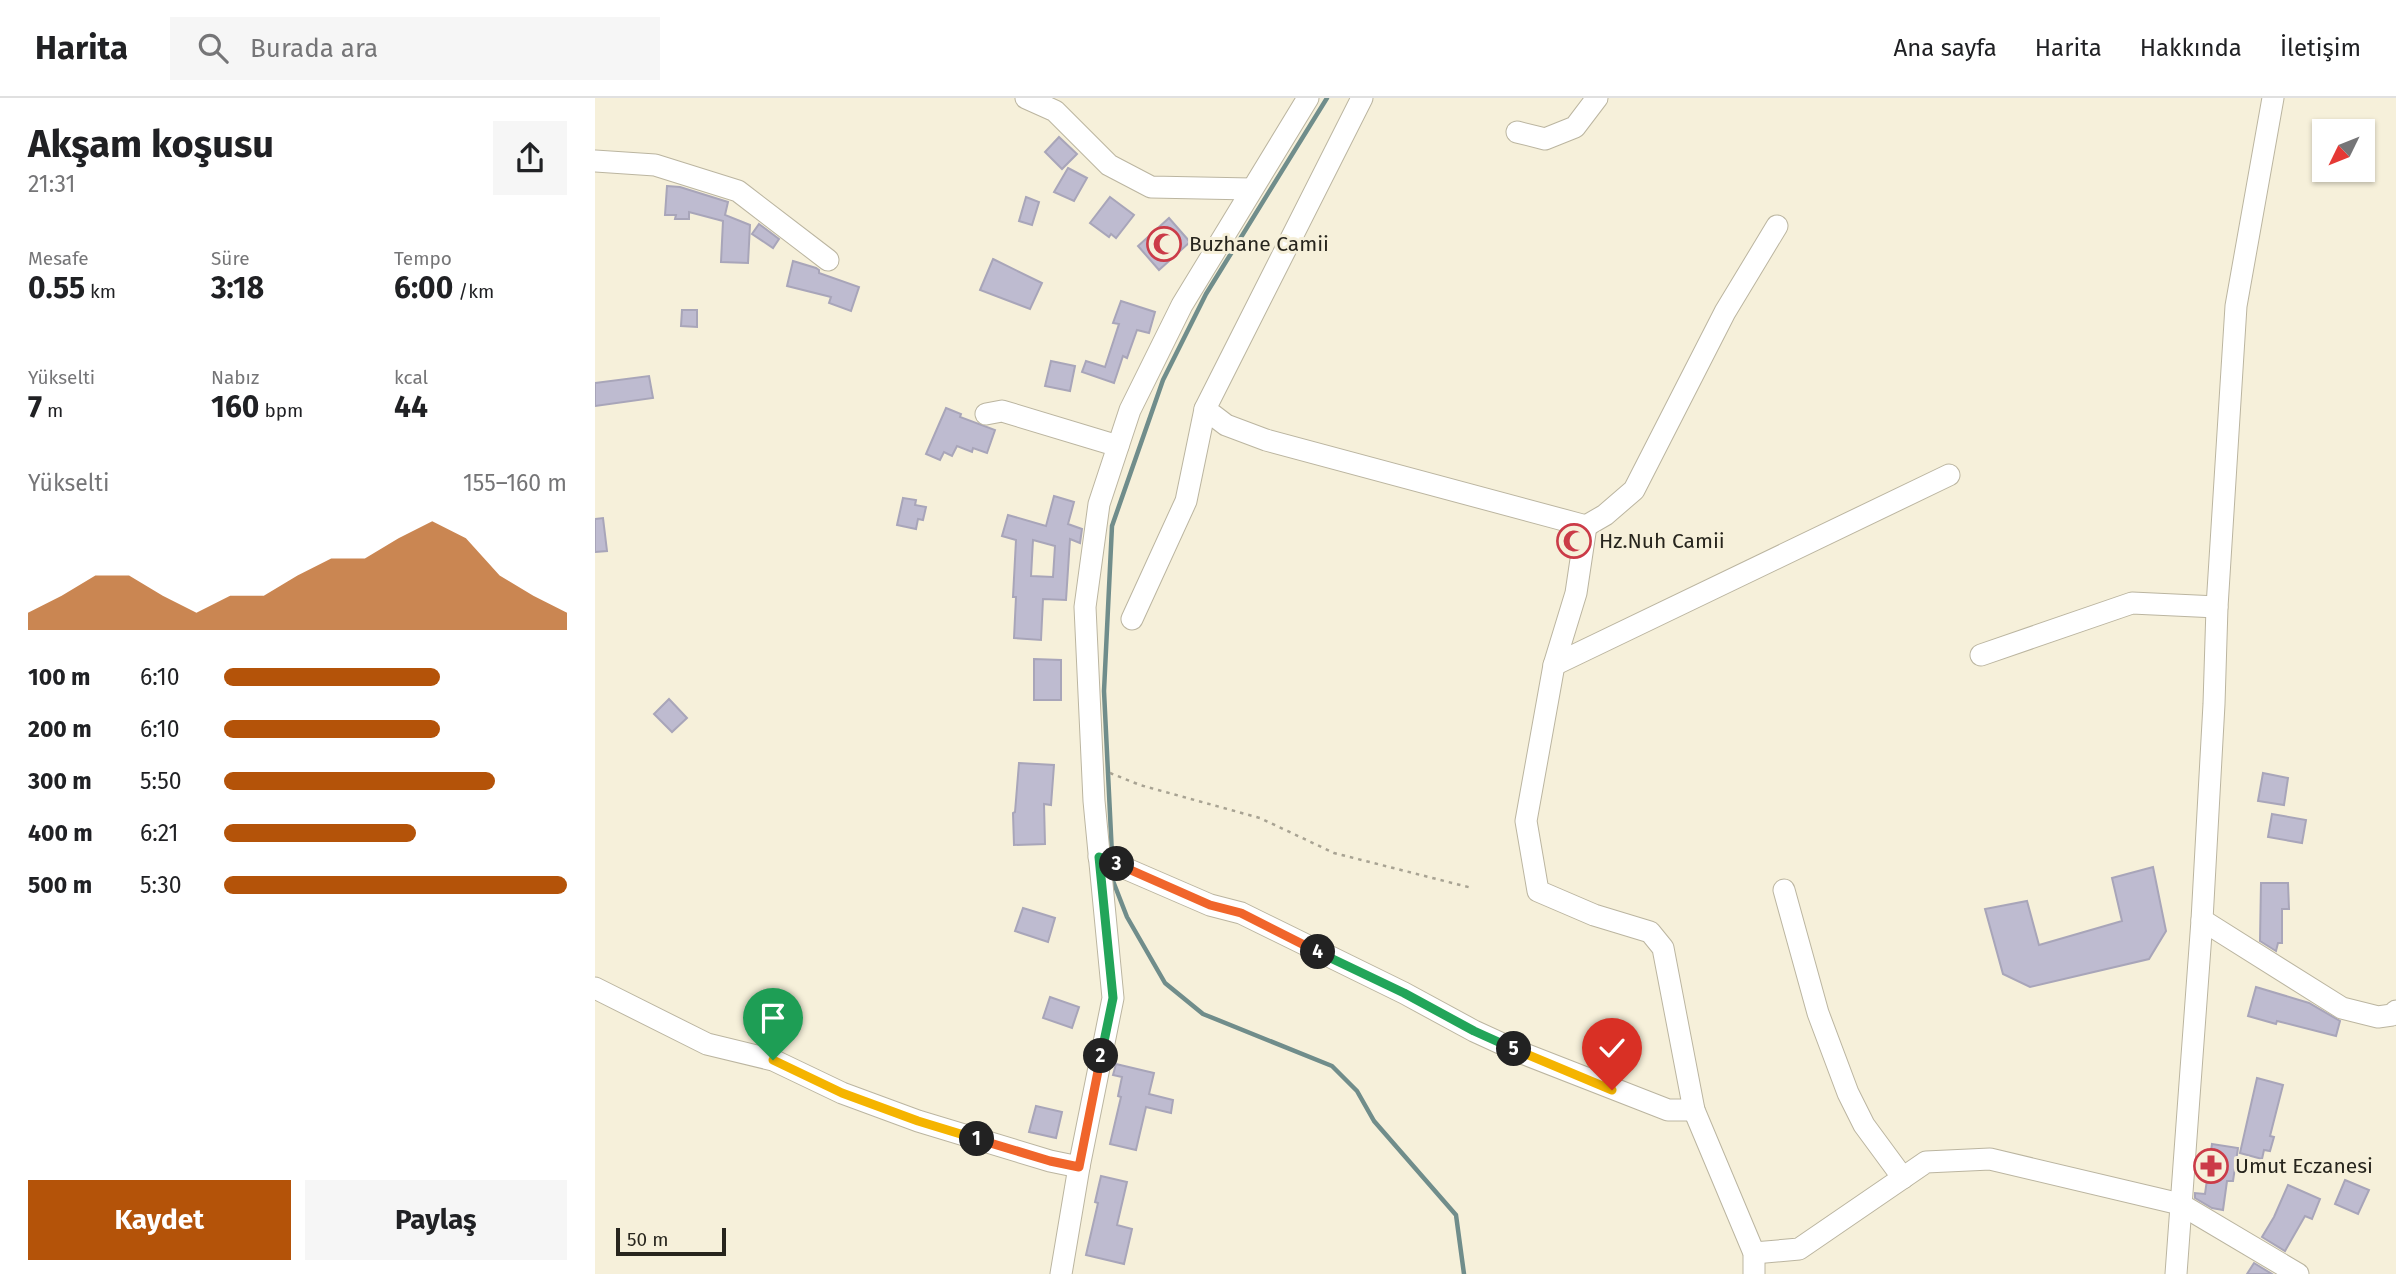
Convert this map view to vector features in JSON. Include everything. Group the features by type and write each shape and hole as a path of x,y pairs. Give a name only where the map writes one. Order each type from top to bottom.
{"street":[{"path":"1027,98 1055,111 1109,165 1151,187 1251,189"},
{"path":"1061,1274 1079,1167 1113,998 1094,790 1085,607 1099,504 1130,410 1182,305 1308,98"},
{"path":"1132,619 1186,501 1205,409 1362,98"},
{"path":"1517,132 1545,139 1575,127 1597,98"},
{"path":"2176,1274 2202,920 2217,607 2236,306 2273,98"},
{"path":"595,161 655,165 738,191 828,260"},
{"path":"1205,409 1226,425 1266,440 1586,526 1605,515 1634,490 1725,312 1777,226"},
{"path":"986,414 1002,411 1118,446"},
{"path":"1554,665 1949,475"},
{"path":"1586,526 1576,593 1554,665 1526,821 1538,891 1594,915 1650,932 1663,948 1694,1110 1754,1263 1799,1249 1926,1162 1990,1159 2180,1204 2298,1274"},
{"path":"1981,655 2132,603 2217,607"},
{"path":"1099,857 1210,905 1241,913 1522,1053 1668,1110 1694,1110"},
{"path":"1784,890 1818,1013 1848,1093 1864,1125 1903,1178"},
{"path":"2202,920 2342,1008 2378,1017 2392,1015 2396,1011"},
{"path":"595,988 707,1044 773,1060 842,1093 918,1121 1050,1161 1079,1167"}],"path":[{"path":"1120,777 1260,818 1334,853 1472,888"}],"building":[{"path":"1059,137 1077,154 1062,169 1045,152"},
{"path":"1068,168 1087,178 1074,201 1054,192"},
{"path":"667,186 680,187 728,202 725,215 750,225 748,263 721,262 723,221 689,212 689,219 675,219 676,215 665,215"},
{"path":"1026,197 1039,202 1032,225 1019,221"},
{"path":"1110,197 1134,215 1116,238 1111,234 1109,237 1090,223"},
{"name":"Buzhane Camii","path":"1169,218 1190,242 1159,270 1138,246"},
{"path":"759,224 779,239 773,248 752,234"},
{"path":"993,259 1042,283 1030,309 980,290"},
{"path":"793,261 859,287 851,311 829,303 831,297 787,286"},
{"path":"1121,301 1155,312 1149,333 1137,330 1127,358 1123,356 1114,383 1082,372 1086,361 1105,367 1119,324 1113,323"},
{"path":"682,310 697,310 697,327 681,326"},
{"path":"1051,361 1075,366 1070,391 1045,386"},
{"path":"649,376 653,398 595,406 595,383"},
{"path":"946,408 961,414 960,417 995,430 987,453 973,448 972,452 957,446 952,456 944,452 940,460 926,454"},
{"path":"1054,496 1074,502 1068,524 1082,529 1080,543 1070,539 1066,600 1043,599 1041,640 1014,638 1016,540 1002,536 1008,515 1046,526","holes":["1033,540 1055,546 1053,577 1031,576"]},
{"path":"903,498 916,500 915,505 926,507 923,520 918,519 916,529 897,525"},
{"path":"603,518 607,551 595,552 595,519"},
{"path":"1034,659 1061,660 1061,700 1034,700"},
{"path":"669,699 687,718 672,732 654,714"},
{"path":"1019,763 1054,765 1051,805 1044,804 1045,844 1014,845 1013,813"},
{"path":"2263,773 2288,778 2284,805 2258,801"},
{"path":"2272,814 2306,820 2302,843 2268,837"},
{"path":"2153,867 2166,931 2149,959 2030,987 2003,974 1985,909 2027,901 2039,945 2122,921 2112,878"},
{"path":"2261,883 2288,883 2289,909 2282,909 2282,943 2278,943 2276,951 2260,941"},
{"path":"1023,908 1055,918 1048,942 1015,931"},
{"path":"2256,987 2309,1003 2340,1021 2336,1036 2248,1016"},
{"path":"1050,997 1079,1007 1072,1028 1043,1018"},
{"path":"1116,1064 1154,1073 1149,1094 1173,1100 1171,1113 1146,1107 1136,1150 1110,1144 1121,1097 1118,1096 1122,1077 1113,1075"},
{"path":"2257,1078 2283,1085 2270,1136 2274,1137 2270,1151 2264,1150 2262,1159 2240,1153"},
{"path":"1036,1106 1062,1112 1056,1138 1029,1132"},
{"path":"2212,1144 2238,1148 2233,1181 2227,1181 2223,1210 2212,1208 2195,1198 2195,1193 2205,1194"},
{"path":"1101,1176 1127,1182 1117,1225 1132,1229 1124,1264 1086,1255"},
{"path":"2345,1180 2369,1190 2358,1214 2335,1204"},
{"path":"2288,1185 2320,1199 2312,1219 2305,1216 2285,1251 2262,1237"},
{"path":"2254,1263 2272,1274 2247,1274"}],"waterway":[{"path":"1112,855 1104,691 1112,526 1163,380 1206,294 1327,98"},
{"path":"1113,871 1113,881 1127,917 1165,983 1203,1014 1332,1066 1357,1091 1374,1121 1456,1215 1464,1274"}],"place":[{"name":"Buzhane Camii","path":"1164,244"},
{"name":"Hz.Nuh Camii","path":"1574,541"},
{"name":"Umut Eczanesi","path":"2211,1166"}],"route":[{"path":"773,1060 842,1093 918,1121 1050,1161 1079,1167 1113,998 1099,857 1210,905 1241,913 1404,993 1474,1031 1612,1090"}]}
